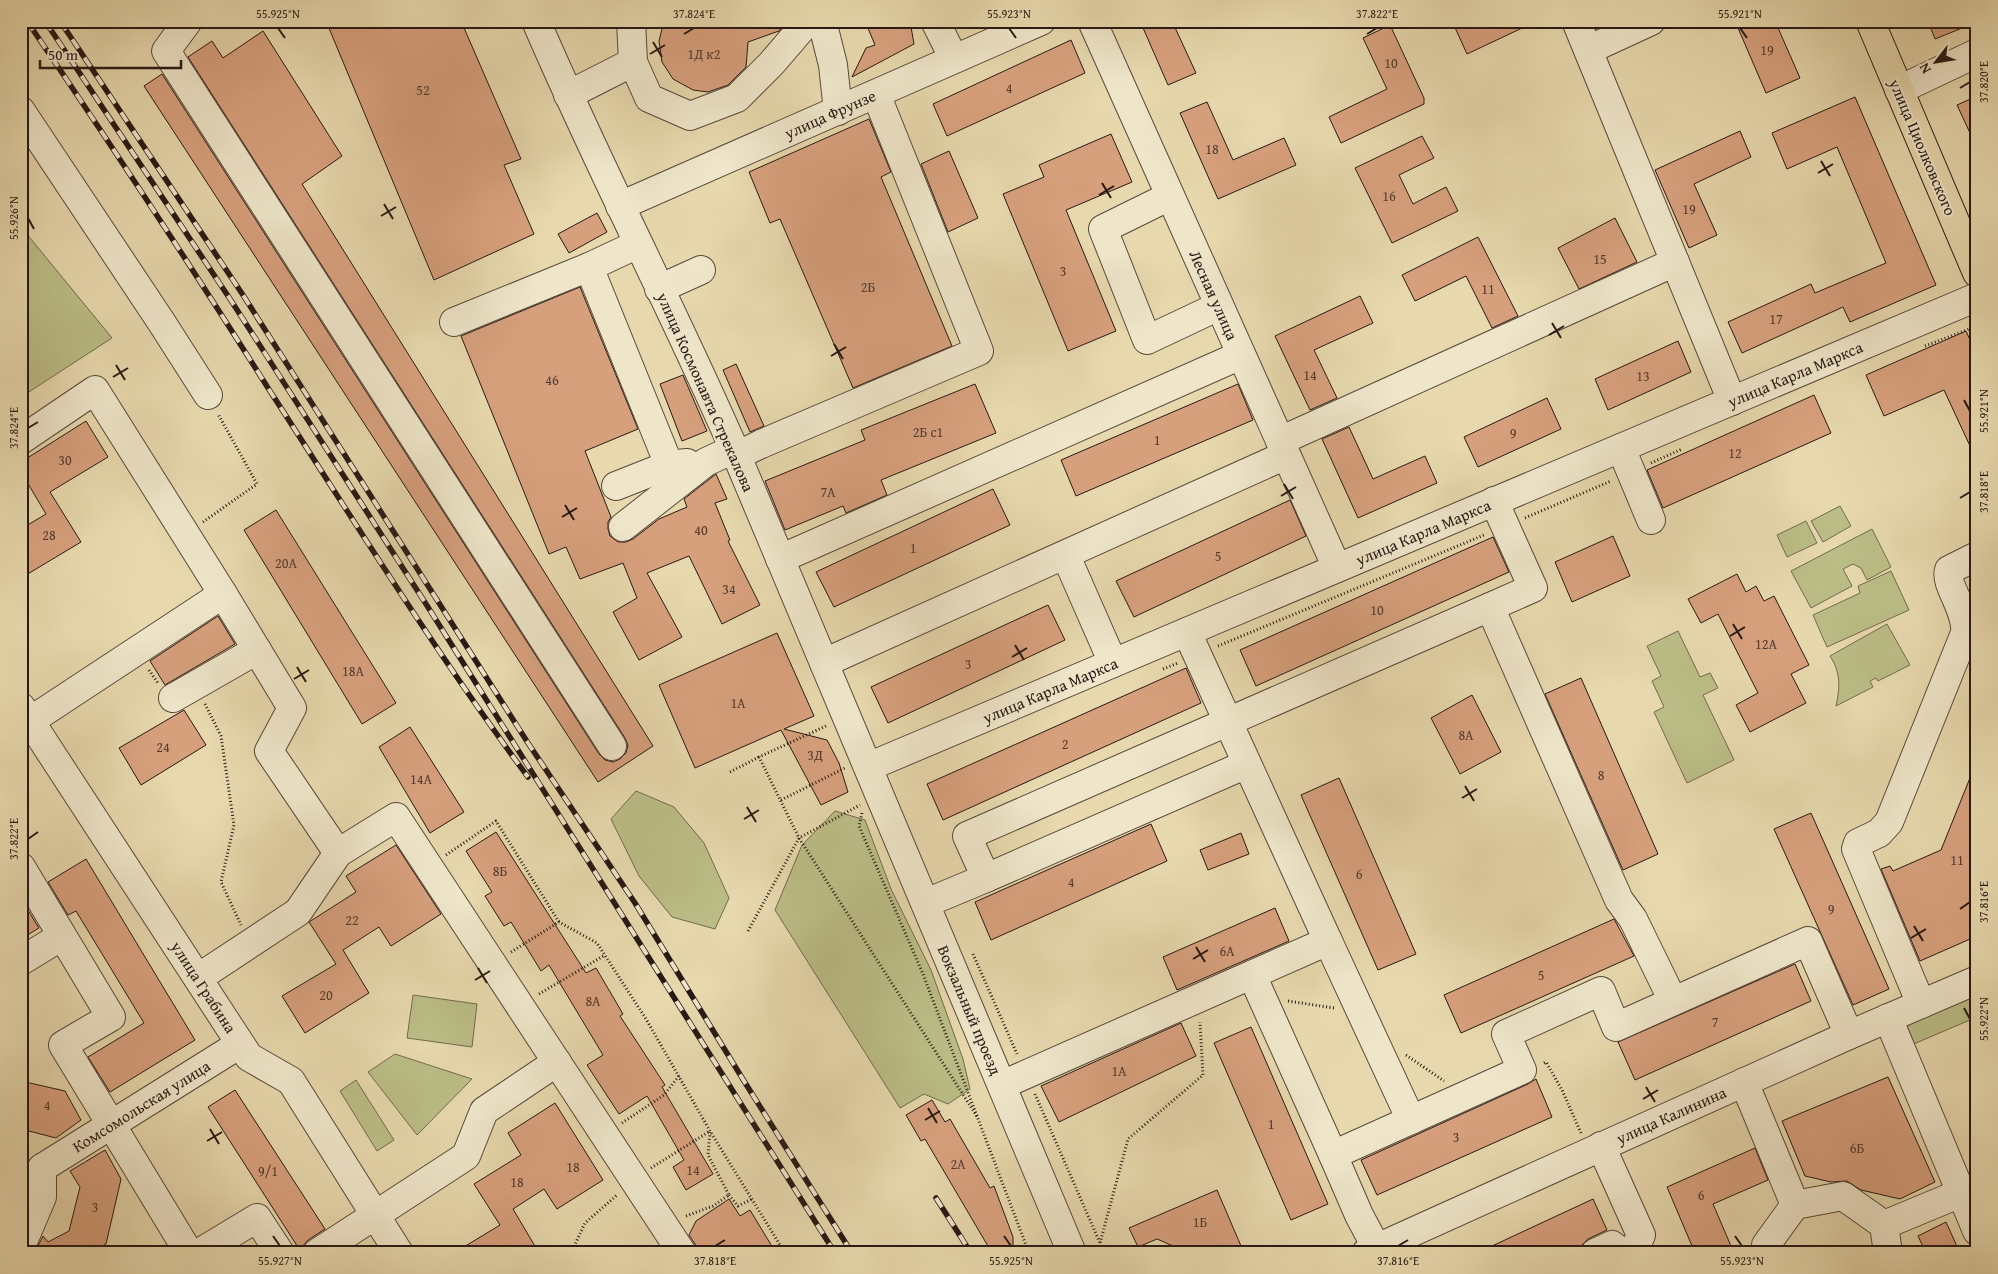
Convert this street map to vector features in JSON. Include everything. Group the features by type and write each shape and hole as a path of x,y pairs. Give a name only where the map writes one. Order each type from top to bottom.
{"main road":[{"name":"улица Циолковского","path":"1870,21 1977,273"}],"street":[{"path":"188,21 166,50 612,746"},
{"name":"улица Космонавта Стрекалова","path":"536,21 568,95 700,373 735,453 824,663 857,768"},
{"path":"631,21 633,62 649,98 690,116 737,98 771,64 808,21"},
{"path":"822,21 833,64 838,110"},
{"path":"935,21 954,59"},
{"name":"улица Фрунзе","path":"620,206 1041,21"},
{"name":"Лесная улица","path":"1092,21 1337,568"},
{"path":"1576,21 1732,401"},
{"path":"1588,50 1651,21"},
{"path":"1899,90 1977,53"},
{"path":"568,95 633,62"},
{"path":"616,486 669,465 706,462 761,444 979,351 876,94"},
{"path":"21,110 208,395"},
{"path":"1170,196 1103,228 1147,340 1219,306"},
{"path":"454,322 638,244"},
{"path":"824,663 1066,556 1283,448 1676,262"},
{"path":"589,266 669,465"},
{"path":"659,289 701,270"},
{"name":"улица Карла Маркса","path":"857,768 1187,632 1977,297"},
{"path":"780,559 1241,355"},
{"path":"21,440 95,390 186,534 292,708 270,751 338,853"},
{"path":"1621,448 1651,520"},
{"path":"624,526 706,462"},
{"path":"986,878 967,836 1533,588 1494,502"},
{"path":"1066,556 1113,663"},
{"path":"1921,1004 1856,849 1858,843 1879,833 1889,822 1965,633 1964,615 1948,579 1949,570 1977,556"},
{"path":"26,714 137,650 223,594"},
{"path":"1490,607 1619,900 1633,919 1672,1001"},
{"path":"1187,632 1411,1120"},
{"path":"185,691 257,650"},
{"name":"улица Грабина","path":"26,714 248,1057 291,1081 399,1253"},
{"path":"926,904 1247,764"},
{"name":"Вокзальный проезд","path":"857,768 1014,1080 1073,1252"},
{"path":"198,978 298,912 338,853 396,817 682,1253"},
{"path":"21,867 111,1017 63,1045 189,1253"},
{"path":"21,961 62,936"},
{"path":"1014,1080 1328,941"},
{"path":"1333,1155 1522,1070 1506,1034 1601,991 1616,1027 1808,941 1849,1035"},
{"path":"1252,975 1359,1215 1371,1250"},
{"name":"улица Калинина","path":"1371,1250 1592,1143 1744,1082 1977,980"},
{"path":"1888,1018 1977,1231"},
{"name":"Комсомольская улица","path":"32,1168 110,1125 240,1044"},
{"path":"317,1253 466,1156 484,1111 557,1062"},
{"path":"1744,1082 1795,1204"},
{"path":"1592,1143 1641,1235 1633,1253"},
{"path":"21,1239 25,1237 42,1197 32,1168"},
{"path":"1884,1225 1960,1193"},
{"path":"1768,1253 1766,1245 1795,1204 1843,1196 1884,1225 1888,1253"},
{"path":"199,1253 257,1218 280,1253"},
{"path":"1595,1253 1612,1245 1622,1253"}],"path":[{"path":"186,534 257,484 208,395"},
{"path":"137,650 164,692 185,691 221,736 234,825 221,882 250,943"},
{"path":"730,772 825,725"},
{"path":"759,757 799,838 978,1118"},
{"path":"781,800 857,768"},
{"path":"748,931 799,838 864,803 859,826 923,974 1029,1253"},
{"path":"429,867 496,821 559,922 597,943 646,1019 710,1131 785,1253"},
{"path":"492,963 559,922"},
{"path":"971,948 1014,1080 1100,1243 1128,1139 1203,1075 1199,1022 1208,1018"},
{"path":"520,1005 605,955"},
{"path":"1264,1000 1300,1002 1341,1010"},
{"path":"1401,1051 1465,1096"},
{"path":"1522,1070 1546,1062 1592,1143"},
{"path":"604,1133 664,1095 678,1076"},
{"path":"571,1253 585,1223 634,1179 710,1131"},
{"path":"710,1131 708,1155 729,1195 738,1206 752,1200"},
{"path":"686,1216 713,1206 729,1195"}],"green space":[{"path":"21,227 112,338 21,397"},
{"path":"1840,506 1851,526 1823,542 1811,521"},
{"path":"1806,521 1817,543 1787,557 1777,535"},
{"path":"1872,529 1891,567 1867,580 1861,568 1853,564 1843,569 1852,586 1811,608 1791,571"},
{"path":"1891,571 1909,610 1827,647 1813,615 1860,593 1858,586"},
{"path":"1887,624 1910,665 1878,681 1876,678 1870,681 1873,687 1836,706 1839,680 1834,662 1830,656"},
{"path":"1678,631 1700,677 1710,673 1718,688 1703,695 1734,760 1687,783 1654,712 1664,707 1652,681 1661,676 1647,646"},
{"path":"636,791 674,807 704,843 729,898 715,929 672,917 639,876 611,819"},
{"path":"835,811 865,820 891,889 931,970 963,1059 970,1089 948,1104 924,1094 900,1108 775,910 802,845"},
{"path":"1977,988 1977,1017 1909,1046 1899,1022"},
{"path":"413,995 477,1004 472,1047 407,1038"},
{"path":"395,1054 472,1079 417,1135 368,1072"},
{"path":"356,1080 394,1140 377,1151 340,1091"}],"building":[{"path":"326,21 461,21 521,159 504,165 534,234 434,280"},
{"path":"664,21 787,21 779,31 748,42 746,67 728,85 708,92 693,90 673,79 662,62 659,41"},
{"path":"865,21 910,21 914,44 852,77 866,48 875,45"},
{"path":"1140,21 1172,21 1196,73 1168,85"},
{"path":"1452,21 1537,21 1467,54"},
{"path":"1735,21 1775,21 1800,78 1766,93"},
{"path":"1928,21 1977,21 1977,22 1935,39"},
{"path":"1390,25 1424,98 1424,104 1341,143 1329,117 1387,89 1363,38"},
{"path":"263,31 342,156 302,184 653,746 598,782 144,86 162,74 599,754 605,760 613,762 620,759 626,753 628,745 625,738 188,57 212,41 223,58"},
{"path":"1071,40 1085,73 947,136 933,104"},
{"path":"1977,96 1977,148 1957,105"},
{"path":"1855,97 1936,285 1850,322 1843,307 1742,353 1728,322 1811,284 1815,293 1886,263 1837,147 1787,169 1772,133"},
{"path":"1207,102 1233,160 1284,138 1296,165 1218,199 1180,113"},
{"path":"869,119 891,172 881,177 952,346 853,388 780,219 770,223 749,172"},
{"path":"1740,131 1751,157 1694,184 1717,235 1689,248 1655,170"},
{"path":"1111,134 1132,182 1066,210 1116,331 1068,351 1003,194 1044,177 1039,165"},
{"path":"1422,136 1434,158 1399,175 1413,204 1446,187 1458,211 1392,243 1355,168"},
{"path":"949,151 978,218 948,232 921,164"},
{"path":"597,213 607,232 569,253 558,234"},
{"path":"1615,218 1637,262 1579,289 1558,248"},
{"path":"1478,237 1518,316 1492,328 1466,276 1415,301 1402,275"},
{"path":"580,287 638,429 585,451 611,517 608,522 610,536 618,542 626,542 633,539 659,519 687,507 684,499 716,474 727,499 715,503 730,540 728,541 760,605 722,624 689,556 647,573 682,637 639,660 613,612 637,598 623,563 580,579 566,547 549,554 461,336"},
{"path":"1360,296 1373,323 1314,350 1337,398 1310,410 1275,336"},
{"path":"1966,331 1977,355 1977,461 1944,390 1884,416 1866,375"},
{"path":"1678,341 1691,372 1608,410 1595,379"},
{"path":"736,364 764,426 750,432 723,370"},
{"path":"683,375 707,431 682,441 660,384"},
{"path":"975,384 996,433 881,480 887,495 846,513 843,506 785,530 765,481 865,440 861,430"},
{"path":"1238,384 1253,420 1076,496 1061,460"},
{"path":"1814,395 1831,433 1663,508 1647,470"},
{"path":"1547,398 1561,429 1478,467 1464,437"},
{"path":"86,421 108,457 50,492 81,542 21,578 21,529 46,514 21,472 21,462"},
{"path":"1349,427 1373,479 1425,456 1437,483 1358,518 1322,439"},
{"path":"993,489 1010,525 834,607 816,572"},
{"path":"1290,500 1306,536 1134,617 1116,581"},
{"path":"276,510 396,703 362,724 244,530"},
{"path":"1613,536 1630,576 1572,602 1555,562"},
{"path":"1493,537 1509,572 1256,686 1240,650"},
{"path":"1737,574 1746,592 1756,586 1764,601 1774,596 1809,665 1791,674 1806,703 1750,732 1736,705 1758,693 1718,614 1701,623 1688,599"},
{"path":"1048,605 1065,640 888,723 871,687"},
{"path":"218,616 235,644 165,685 150,661"},
{"path":"777,633 814,716 784,729 827,740 839,763 848,792 821,805 781,730 695,768 659,685"},
{"path":"1186,668 1201,703 943,820 927,784"},
{"path":"1581,678 1658,854 1623,870 1545,694"},
{"path":"1472,695 1501,752 1460,774 1431,718"},
{"path":"184,710 206,745 141,785 119,748"},
{"path":"410,727 464,812 430,833 379,747"},
{"path":"1976,763 1977,936 1920,961 1881,869 1890,866 1893,871 1941,850"},
{"path":"1339,778 1416,954 1378,970 1301,795"},
{"path":"1811,813 1889,989 1853,1005 1774,829"},
{"path":"1151,824 1167,861 991,940 975,902"},
{"path":"496,832 586,973 596,968 623,1014 620,1016 665,1085 662,1087 713,1174 686,1190 673,1167 684,1160 647,1096 619,1114 587,1065 603,1055 549,965 541,971 511,922 504,926 485,896 492,892 466,851"},
{"path":"1241,833 1249,854 1208,870 1200,850"},
{"path":"396,845 441,914 391,946 379,927 343,950 369,993 305,1033 282,996 336,964 309,922 356,892 346,876"},
{"path":"86,859 195,1040 110,1092 88,1057 144,1023 76,911 68,915 48,882"},
{"path":"21,899 39,928 21,939"},
{"path":"1275,908 1289,941 1177,990 1163,957"},
{"path":"1614,919 1634,956 1461,1033 1444,995"},
{"path":"1795,964 1811,1001 1635,1080 1618,1042"},
{"path":"1181,1023 1196,1056 1059,1122 1041,1086"},
{"path":"1251,1027 1328,1204 1291,1220 1214,1043"},
{"path":"1888,1077 1935,1182 1900,1199 1861,1190 1847,1181 1831,1182 1805,1176 1782,1121"},
{"path":"1536,1079 1552,1117 1377,1195 1361,1160"},
{"path":"21,1081 65,1091 81,1120 56,1138 21,1129"},
{"path":"235,1090 325,1229 308,1240 301,1252 208,1107"},
{"path":"932,1100 945,1122 950,1119 990,1188 994,1186 1013,1237 1013,1253 992,1253 925,1139 921,1141 906,1115"},
{"path":"555,1103 603,1180 557,1209 544,1189 513,1209 539,1253 454,1253 500,1225 474,1184 521,1155 508,1133"},
{"path":"1755,1148 1768,1180 1713,1204 1734,1253 1695,1253 1667,1187"},
{"path":"105,1150 121,1179 106,1244 89,1253 28,1253 39,1244 43,1236 48,1242 69,1231 80,1187 70,1171"},
{"path":"1217,1190 1244,1253 1178,1253 1180,1249 1157,1239 1138,1247 1129,1228"},
{"path":"729,1199 740,1216 750,1210 776,1253 698,1253 689,1235 696,1221"},
{"path":"1593,1199 1607,1230 1588,1239 1581,1246 1568,1253 1477,1253"},
{"path":"1946,1222 1960,1253 1926,1253 1918,1236"}],"railway":[{"path":"27,21 120,159 396,586 461,683 528,777"},
{"path":"45,21 232,302 426,604 835,1253"},
{"path":"60,21 243,295 528,743 635,903 852,1253"},
{"path":"936,1198 971,1253"}]}
